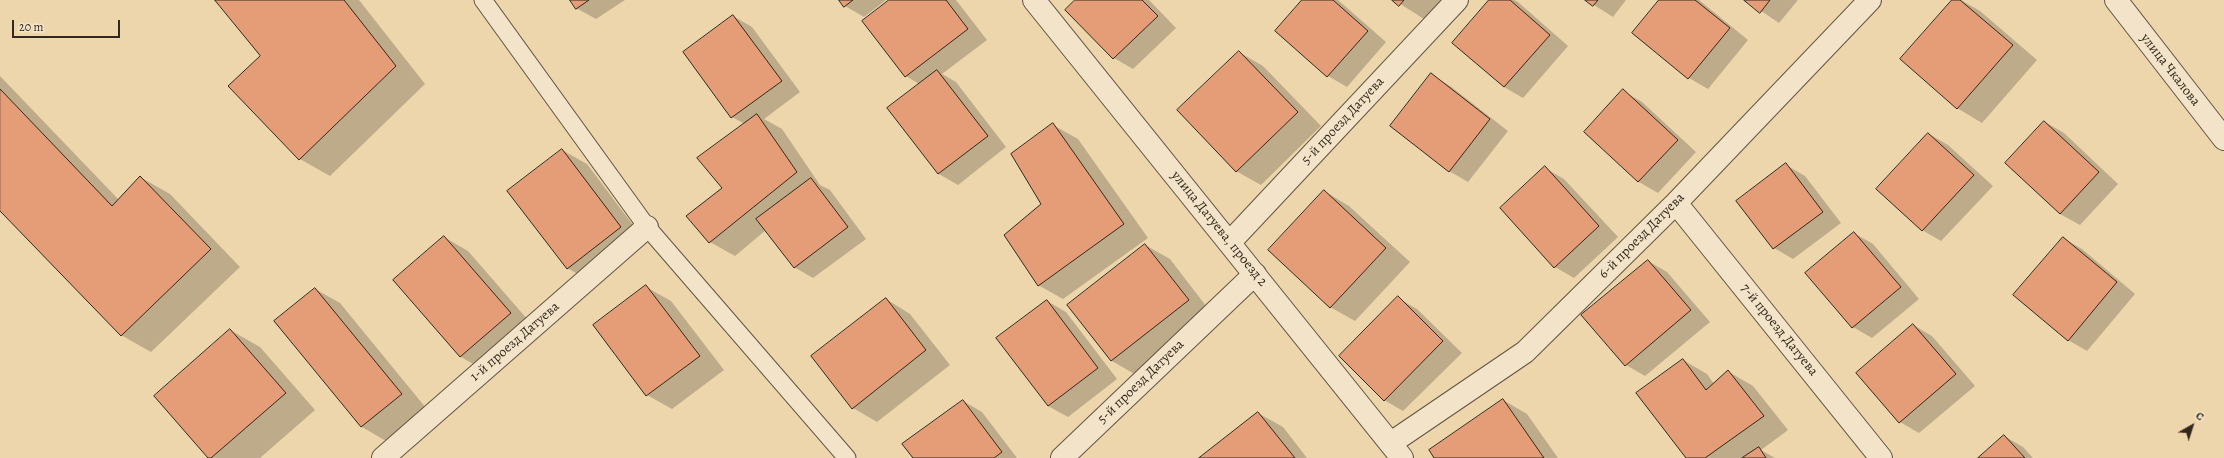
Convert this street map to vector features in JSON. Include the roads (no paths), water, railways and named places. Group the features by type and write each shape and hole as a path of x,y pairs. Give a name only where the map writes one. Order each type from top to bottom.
{"street":[{"name":"улица Датуева, проезд 2","path":"1034,0 1230,242 1396,451"},
{"name":"5-й проезд Датуева","path":"1230,242 1457,0"},
{"name":"6-й проезд Датуева","path":"1396,451 1525,352 1676,203 1870,0"},
{"name":"улица Чкалова","path":"2116,0 2224,139"},
{"name":"7-й проезд Датуева","path":"1676,203 1881,458"},
{"name":"1-й проезд Датуева","path":"383,458 647,227"},
{"name":"5-й проезд Датуева","path":"1062,458 1255,274"}],"lane":[{"path":"483,0 647,227 847,458"}]}
